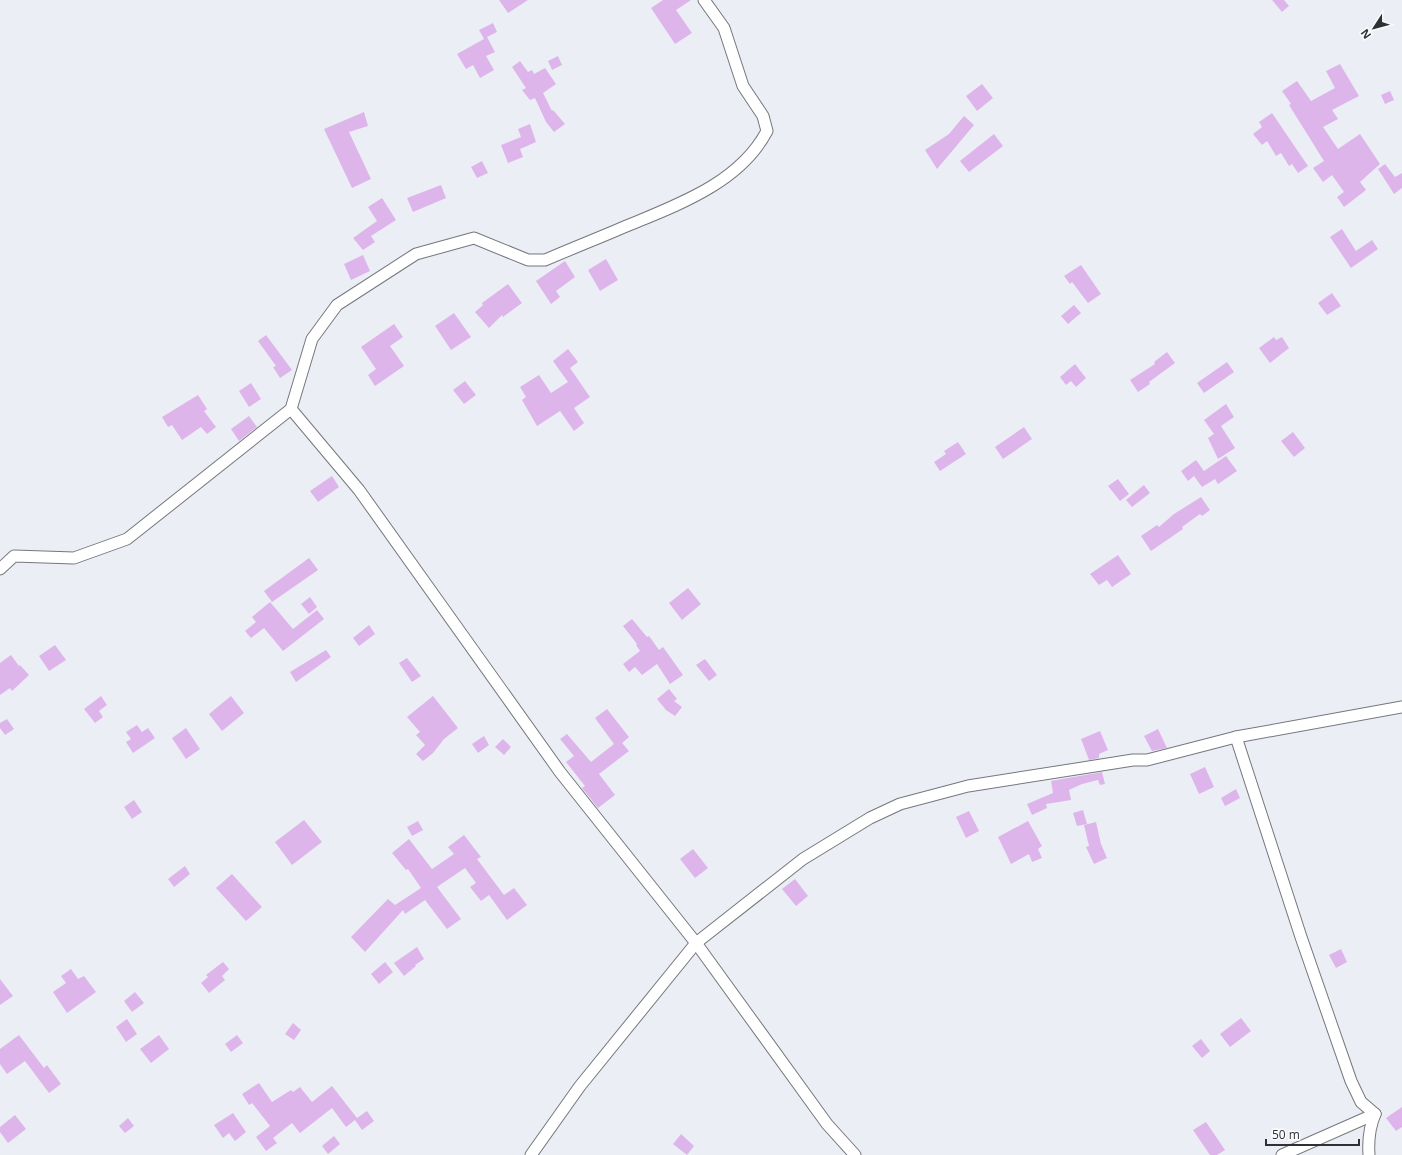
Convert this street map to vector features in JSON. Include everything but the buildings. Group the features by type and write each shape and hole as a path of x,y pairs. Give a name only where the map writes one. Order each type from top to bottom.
{"street":[{"path":"0,569 14,556 74,558 127,538 291,409 312,339 337,305 416,254 474,238 528,260 545,260 692,199 738,167 762,141 767,131 763,116 743,86 724,28 704,0"},
{"path":"291,409 359,490 560,772 696,943 827,1124 855,1155"},
{"path":"531,1155 580,1086 696,943 803,859 870,818 900,804 968,786 1133,760 1147,760 1236,737 1402,707"},
{"path":"1236,737 1301,937 1351,1081 1361,1102 1375,1114"},
{"path":"1282,1155 1375,1114"},
{"path":"1369,1155 1369,1132 1375,1114"}]}
